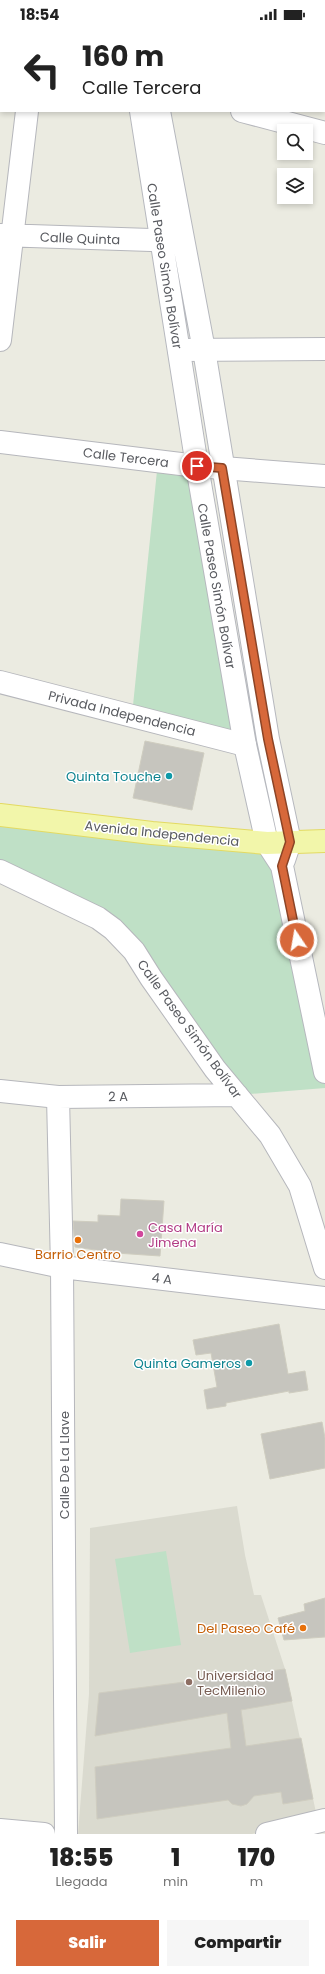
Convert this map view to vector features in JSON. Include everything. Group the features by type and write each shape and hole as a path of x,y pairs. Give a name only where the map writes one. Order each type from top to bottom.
{"main road":[{"name":"Avenida Independencia","path":"0,815 152,833 267,843 325,841"}],"street":[{"path":"0,340 6,235 27,112"},
{"name":"Calle Paseo Simón Bolívar","path":"141,112 160,240 197,466 245,745 267,843 282,866 325,1072"},
{"name":"Calle Paseo Simón Bolívar","path":"159,112 204,350 222,468 268,739 290,842"},
{"path":"246,112 325,134"},
{"name":"Calle Quinta","path":"6,235 184,242"},
{"path":"179,350 325,349"},
{"name":"Calle Tercera","path":"0,442 197,466 325,476"},
{"name":"Privada Independencia","path":"0,682 245,745"},
{"path":"282,866 290,842"},
{"name":"Calle Paseo Simón Bolívar","path":"0,871 98,918 112,929 134,951 151,978 215,1069 270,1135 300,1186 325,1268"},
{"name":"2 A","path":"0,1091 58,1097 237,1095"},
{"name":"Calle De La Llave","path":"58,1097 62,1267 66,1834"},
{"name":"4 A","path":"0,1254 62,1267 325,1298"},
{"path":"267,1834 325,1820"},
{"path":"0,1830 44,1834"}],"shaded area":[{"name":"Universidad TecMilenio","path":"237,1506 245,1555 254,1595 261,1595 285,1669 317,1817 252,1834 78,1834 89,1694 90,1528"}],"green space":[{"path":"158,461 197,466 245,745 132,715"},
{"path":"0,815 267,843 325,1072 325,1088 237,1095 134,951 0,872"},
{"path":"166,1551 181,1645 130,1653 115,1559"}],"building":[{"name":"Quinta Touche","path":"145,741 204,753 192,810 133,798"},
{"name":"Casa María Jimena","path":"121,1199 164,1201 160,1256 116,1253 75,1247 73,1221 98,1222 98,1215 120,1216"},
{"name":"Quinta Gameros","path":"279,1324 288,1374 305,1371 308,1390 289,1393 289,1391 226,1403 226,1406 207,1409 204,1390 217,1387 211,1353 196,1355 193,1340"},
{"path":"322,1422 325,1438 325,1468 270,1479 261,1434"},
{"name":"Del Paseo Café","path":"325,1598 325,1637 284,1640 278,1618 305,1611 304,1604"},
{"path":"285,1669 292,1701 241,1710 246,1746 301,1738 313,1799 283,1804 281,1792 254,1796 247,1804 241,1806 232,1804 228,1800 97,1819 95,1767 231,1748 227,1713 95,1736 99,1693"}],"place":[{"name":"Quinta Touche","path":"169,776"},
{"name":"Casa María Jimena","path":"140,1234"},
{"name":"Barrio Centro","path":"78,1240"},
{"name":"Quinta Gameros","path":"249,1363"},
{"name":"Del Paseo Café","path":"303,1628"},
{"name":"Universidad TecMilenio","path":"189,1682"}],"route":[{"path":"197,466 222,468 268,739 290,842 282,866 297,940"}]}
